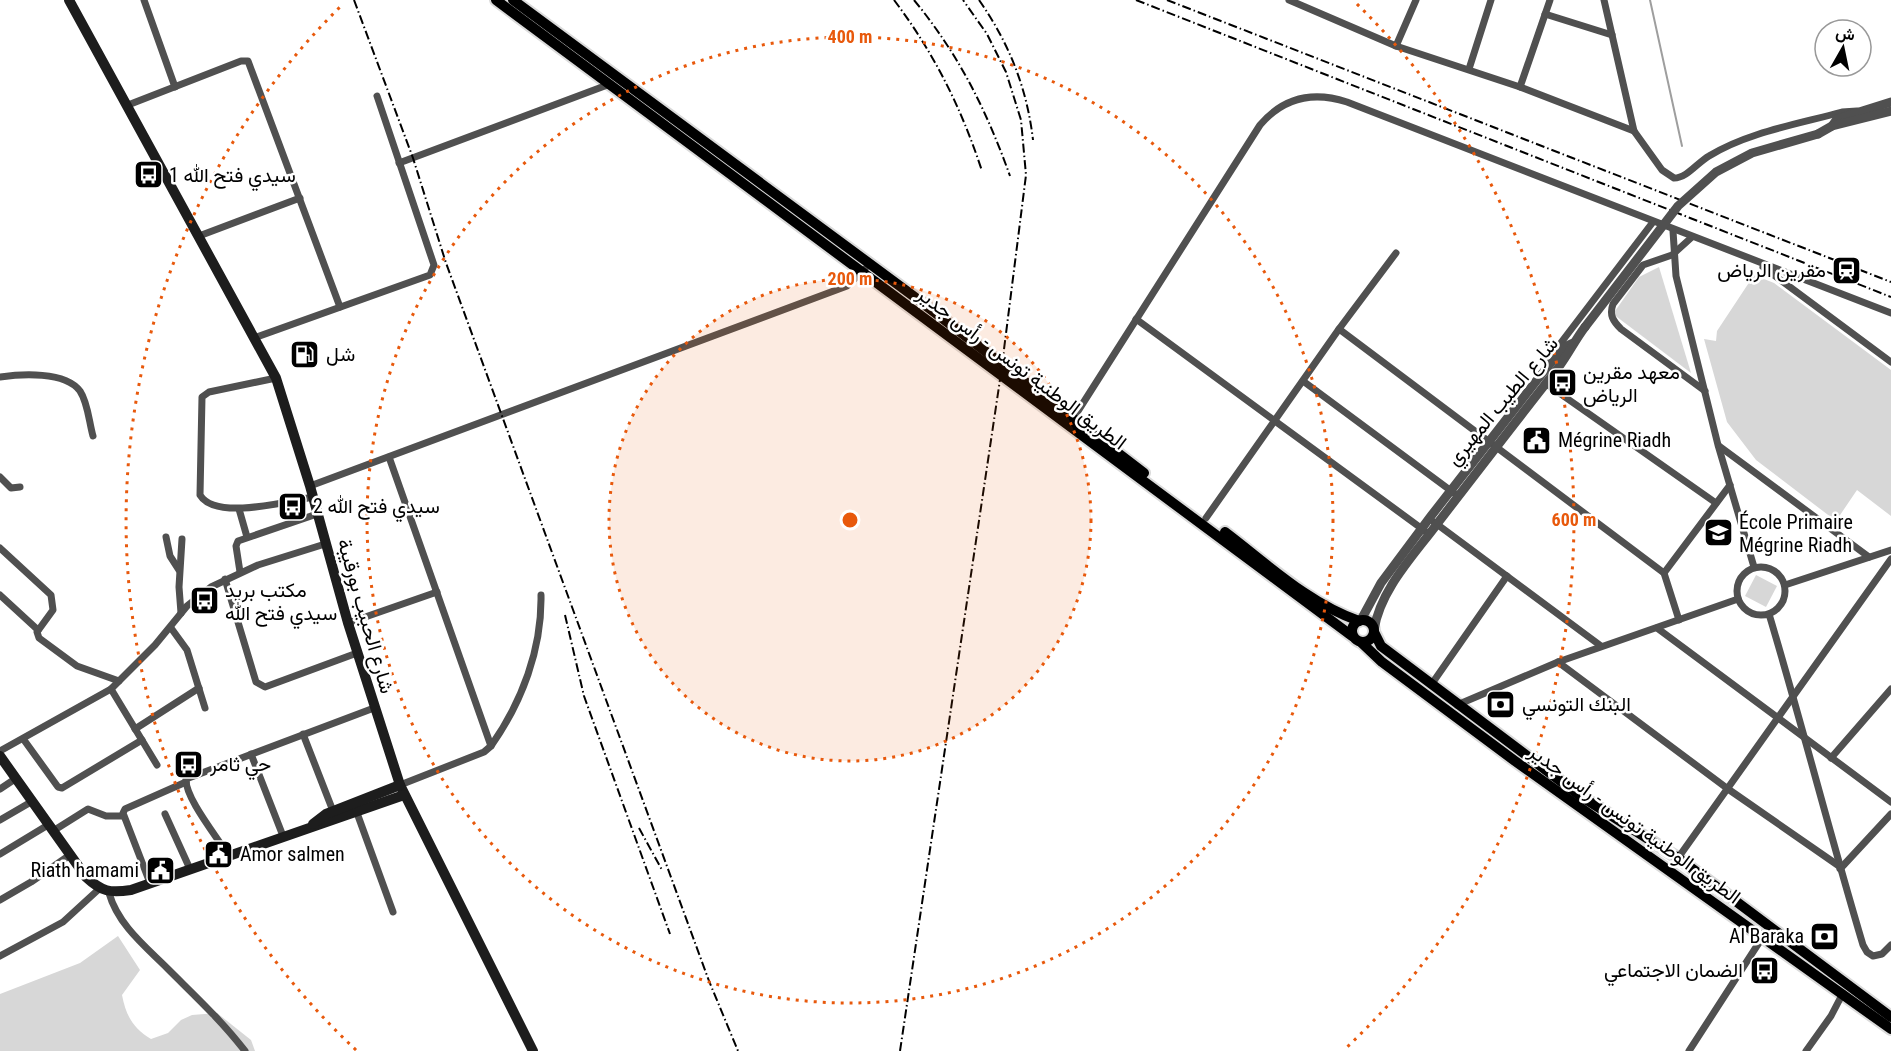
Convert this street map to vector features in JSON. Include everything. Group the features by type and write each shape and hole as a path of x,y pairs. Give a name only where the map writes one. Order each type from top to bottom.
{"main road":[{"name":"شارع الحبيب بورقيبة","path":"69,0 276,378 312,492 357,653 402,790 533,1051"},
{"name":"الطريق الوطنية تونس - رأس جدير","path":"496,0 615,82 866,267 1009,379 1206,518 1317,600 1342,615 1360,620"},
{"name":"الطريق الوطنية تونس - رأس جدير","path":"513,0 615,82"},
{"name":"الطريق الوطنية تونس - رأس جدير","path":"1071,423 1352,636"},
{"path":"1360,620 1368,621 1374,631 1372,638 1362,643 1352,636 1352,628 1360,620"},
{"name":"الطريق الوطنية تونس - رأس جدير","path":"1374,631 1381,646 1456,705 1579,795 1678,858 1846,990 1891,1029"},
{"name":"الطريق الوطنية تونس - رأس جدير","path":"1362,643 1382,662 1515,761 1762,938 1891,1017"},
{"path":"0,756 86,878 104,891 150,883 310,826 330,823 357,813 402,790"},
{"path":"310,826 333,811 402,790"}],"street":[{"path":"144,0 175,87"},
{"path":"1290,0 1396,46 1520,87 1634,131"},
{"path":"1396,46 1416,0"},
{"path":"1469,69 1491,0"},
{"path":"1520,87 1550,0"},
{"path":"1604,0 1634,131 1666,174 1678,178 1708,156 1739,142 1842,112 1860,111"},
{"path":"1545,14 1612,35"},
{"path":"128,105 248,61 340,307"},
{"path":"399,163 615,82"},
{"path":"254,338 430,275 433,270 434,265 377,96"},
{"path":"1071,423 1260,125 1275,109 1303,98 1320,96 1347,102 1673,231 1891,313"},
{"path":"1832,126 1836,119 1891,102"},
{"path":"1832,126 1891,111"},
{"name":"شارع الطيب المهيري","path":"1360,620 1381,583 1434,521 1541,382 1571,350 1572,343 1678,206 1716,172 1752,153 1818,134 1832,126"},
{"path":"199,236 300,198"},
{"path":"1653,222 1563,338 1541,382 1716,503"},
{"path":"1673,231 1672,255 1718,445 1754,567"},
{"path":"1692,237 1672,255 1643,265 1613,304 1611,316 1621,329 1640,344 1705,390"},
{"path":"1206,518 1339,329 1396,253"},
{"path":"1756,262 1891,362"},
{"path":"276,378 208,392 202,397 200,495 202,499 218,506 240,508 312,492 389,456 502,417 847,286 866,267"},
{"path":"1137,319 1426,531"},
{"path":"1339,329 1664,573 1679,620"},
{"path":"0,376 37,374 73,385 82,396 93,436"},
{"path":"1303,381 1454,494"},
{"path":"1718,445 1869,557"},
{"path":"389,456 491,746"},
{"path":"0,477 11,488 20,487"},
{"path":"1664,573 1730,485"},
{"path":"240,508 247,537"},
{"path":"240,572 236,546 238,541 318,514"},
{"path":"1434,521 1601,646"},
{"name":"شارع الطيب المهيري","path":"1374,631 1378,614 1391,588 1426,531"},
{"path":"166,537 170,556 179,570"},
{"path":"181,613 179,570 182,539"},
{"path":"0,751 24,740 111,689 171,628 191,602 225,579 325,544"},
{"path":"0,548 51,595 53,610 38,630"},
{"path":"1785,585 1891,550"},
{"path":"1678,858 1891,559"},
{"path":"1754,567 1773,569 1781,576 1785,585 1783,602 1768,614 1750,613 1738,599 1736,589 1739,579 1754,567"},
{"path":"1431,685 1507,576"},
{"path":"225,579 256,682 260,686 265,687 357,653"},
{"path":"348,623 437,592"},
{"path":"0,595 38,630 39,638 63,658 119,681"},
{"path":"402,790 484,752 491,746 521,690 536,651 542,622 542,595"},
{"path":"1456,705 1558,662 1738,599"},
{"path":"1768,614 1794,696 1803,738 1840,867 1867,952 1873,956 1882,954 1891,945"},
{"path":"171,628 187,650 205,708"},
{"path":"1657,628 1891,802"},
{"path":"1558,662 1728,789 1840,867"},
{"path":"135,729 199,688"},
{"path":"111,689 157,765"},
{"path":"1831,758 1891,689"},
{"path":"150,883 123,816 125,809 186,782 189,777 374,708"},
{"path":"303,734 333,811"},
{"path":"24,740 58,787 62,788 142,740"},
{"path":"250,754 283,836"},
{"path":"0,789 15,779"},
{"path":"186,782 195,802 228,855"},
{"path":"0,820 31,802"},
{"path":"0,854 88,808 106,816 123,816"},
{"path":"357,813 393,912"},
{"path":"165,814 190,869"},
{"path":"1840,867 1891,814"},
{"path":"0,900 70,855"},
{"path":"0,956 63,922 104,891 119,917 136,937 197,998 244,1051"},
{"path":"1689,1051 1762,938"},
{"path":"1806,1051 1846,990"}],"shaded area":[{"path":"1659,267 1691,373 1613,314 1639,277"},
{"path":"1754,275 1774,283 1891,370 1891,516 1857,490 1836,521 1756,460 1727,422 1704,339 1716,341 1717,331"},
{"path":"1756,575 1777,586 1766,607 1745,596"},
{"path":"118,936 140,970 122,995 128,1015 139,1030 151,1039 168,1033 181,1020 192,1015 217,1013 251,1040 255,1051 0,1051 0,994 80,963"}],"waterway":[{"path":"1650,0 1682,146"}],"railway":[{"path":"354,0 413,158 446,263 709,981 738,1051"},
{"path":"894,0 922,40 945,81 982,171"},
{"path":"914,0 958,62 981,105 1010,176"},
{"path":"900,1051 1001,373 1026,175 1021,120 1006,72 987,34 963,0"},
{"path":"979,0 1008,49 1015,67 1026,102 1033,140"},
{"path":"1136,0 1891,297"},
{"path":"1167,0 1891,282"},
{"path":"565,615 584,696 670,934"},
{"path":"639,828 662,870"}],"place":[{"name":"سيدي فتح الله 1","path":"148,175"},
{"name":"مقرين الرياض","path":"1847,270"},
{"name":"شل","path":"305,354"},
{"name":"معهد مقرين الرياض","path":"1562,383"},
{"name":"Mégrine Riadh","path":"1537,440"},
{"name":"2 سيدي فتح الله","path":"292,506"},
{"name":"École Primaire Mégrine Riadh","path":"1718,533"},
{"name":"مكتب بريد سيدي فتح الله","path":"204,601"},
{"name":"البنك التونسي","path":"1501,704"},
{"name":"حي ثامر","path":"189,764"},
{"name":"Amor salmen","path":"219,854"},
{"name":"Riath hamami","path":"160,870"},
{"name":"Al Baraka","path":"1825,936"},
{"name":"الضمان الاجتماعي","path":"1764,970"}]}
